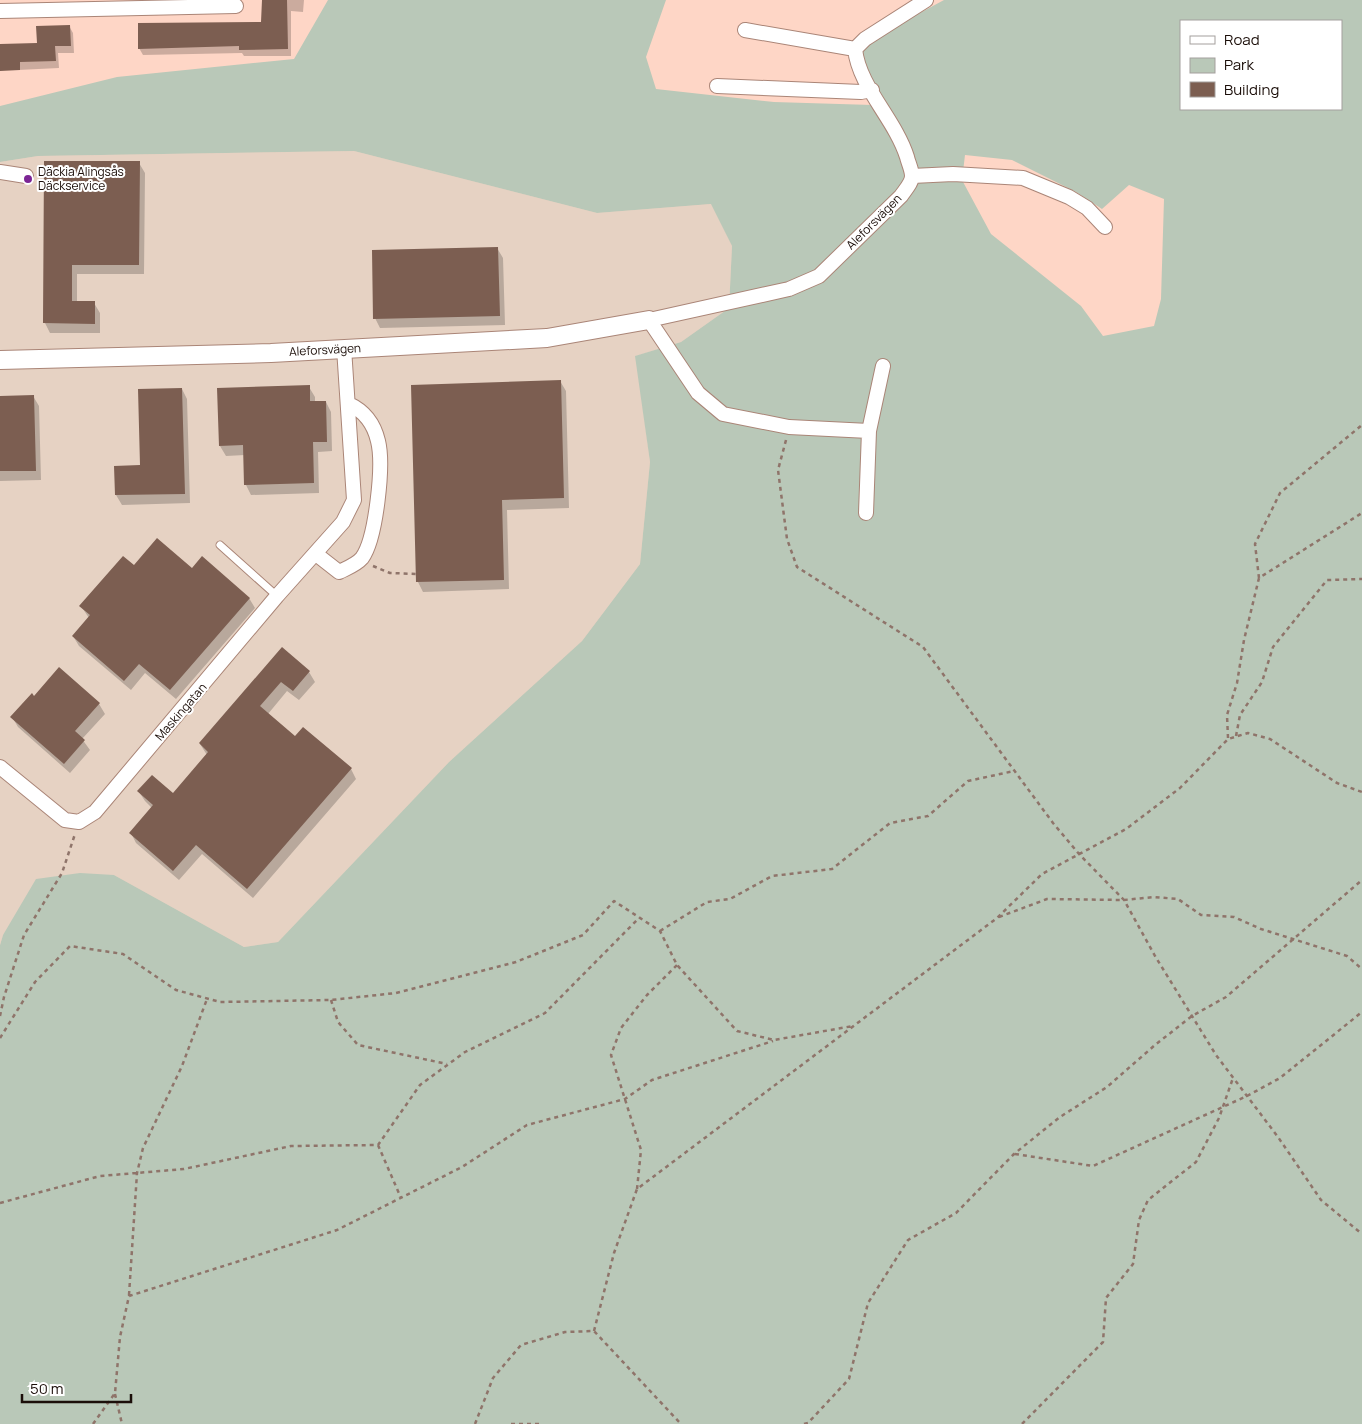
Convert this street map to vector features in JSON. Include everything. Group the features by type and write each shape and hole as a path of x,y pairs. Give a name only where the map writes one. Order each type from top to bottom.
{"street":[{"path":"926,0 865,39 855,49 856,61 862,74 901,138 912,176 953,174 1023,178 1069,197 1087,208 1105,227"},
{"path":"0,11 236,6"},
{"path":"745,30 855,49"},
{"path":"717,86 861,92 872,90"},
{"path":"0,172 26,176"},
{"name":"Aleforsvägen","path":"0,360 222,354 547,338 649,320 789,289 819,276 901,196 912,176"},
{"path":"649,320 698,392 723,414 789,427 869,431"},
{"name":"Maskingatan","path":"79,822 95,812 277,596 343,522 354,500 344,348"},
{"path":"866,513 869,431 883,366"},
{"path":"316,554 339,572 362,558 370,537 376,512 380,480 378,442 369,419 360,409 348,404"},
{"path":"0,766 65,820 79,822"}],"lane":[{"path":"220,545 277,596"}],"path":[{"path":"1228,739 1227,715 1259,578 1255,544 1280,494 1362,426"},
{"path":"789,427 778,470 788,539 797,567 923,646 1054,823 1079,854 1124,900 1192,1016 1321,1200 1362,1234"},
{"path":"1259,578 1362,513"},
{"path":"362,558 375,568 390,573 416,574"},
{"path":"1237,734 1240,715 1262,682 1273,647 1327,580 1362,579"},
{"path":"637,1189 997,918 1042,874 1126,829 1180,788 1228,739 1237,734 1248,733 1270,740 1338,783 1362,792"},
{"path":"660,931 707,902 730,899 772,876 832,869 890,822 928,816 968,781 1014,771"},
{"path":"0,1016 4,997 24,935 62,874 79,822"},
{"path":"804,1424 808,1423 849,1379 868,1303 908,1240 956,1212 1014,1154 1060,1117 1107,1087 1155,1044 1192,1016 1226,997 1362,880"},
{"path":"997,918 1047,899 1124,900 1154,897 1178,899 1201,915 1234,917 1261,929 1347,956 1362,969"},
{"path":"0,1038 35,982 70,946 123,954 176,990 220,1002 331,1000 396,993 516,962 583,935 614,901 660,931 677,965 737,1031 774,1040"},
{"path":"378,1145 420,1085 465,1052 545,1014 640,918"},
{"path":"594,1331 614,1253 637,1189 641,1150 611,1055 621,1028 648,995 677,965"},
{"path":"122,1424 115,1393 120,1338 129,1296 137,1173 143,1148 182,1066 207,999"},
{"path":"331,1000 338,1022 358,1044 447,1064"},
{"path":"1014,1154 1093,1166 1247,1096 1280,1078 1362,1012"},
{"path":"129,1296 337,1230 462,1167 527,1125 625,1099 652,1080 774,1040 854,1026"},
{"path":"1022,1424 1103,1342 1106,1298 1132,1264 1139,1220 1148,1200 1196,1162 1224,1106 1234,1078"},
{"path":"0,1203 100,1176 184,1169 292,1146 378,1145"},
{"path":"378,1145 401,1198"},
{"path":"475,1424 493,1378 521,1344 565,1332 594,1331 681,1424"},
{"path":"93,1424 115,1393"},
{"path":"511,1424 542,1424"}],"shaded area":[{"path":"354,151 597,213 712,204 732,246 729,308 681,342 636,356 650,462 640,564 582,641 449,762 278,942 244,947 114,875 3,935 0,945 0,162 38,156"}],"green space":[{"path":"328,0 666,0 646,57 656,89 774,102 872,105 851,67 866,42 944,0 1362,0 1362,1424 0,1424 0,945 3,935 36,879 80,873 114,875 244,947 278,942 449,762 582,641 640,564 650,462 635,356 681,342 729,308 732,246 711,204 597,213 354,151 38,156 0,162 0,106 117,77 294,59","holes":["965,155 1012,160 1076,192 1102,209 1129,185 1164,199 1161,299 1154,326 1103,336 1081,306 991,234 962,180"]}],"building":[{"path":"262,0 287,0 288,49 239,50 239,46 138,49 138,23 261,22"},
{"path":"70,25 71,46 55,46 56,61 20,62 20,70 0,71 0,44 37,43 36,26"},
{"path":"44,161 140,161 139,265 72,265 72,301 95,301 95,324 43,323"},
{"path":"498,247 500,316 373,319 372,250"},
{"path":"561,380 564,498 502,500 504,580 416,582 411,385"},
{"path":"310,385 310,401 326,401 327,442 313,442 314,483 244,485 243,445 219,446 217,388"},
{"path":"182,388 185,494 115,495 114,466 140,465 138,389"},
{"path":"34,395 36,471 0,471 0,396"},
{"path":"157,538 192,568 202,556 250,598 170,690 139,664 124,681 72,636 90,615 79,606 123,556 134,565"},
{"path":"282,647 310,671 293,691 281,682 260,706 295,736 303,727 352,768 247,889 196,845 173,871 129,833 153,805 137,791 152,775 173,793 208,752 199,743"},
{"path":"59,667 100,703 75,731 85,740 64,764 10,717 32,693 34,696"}],"place":[{"name":"Däckia Alingsås Däckservice","path":"28,179"}]}
